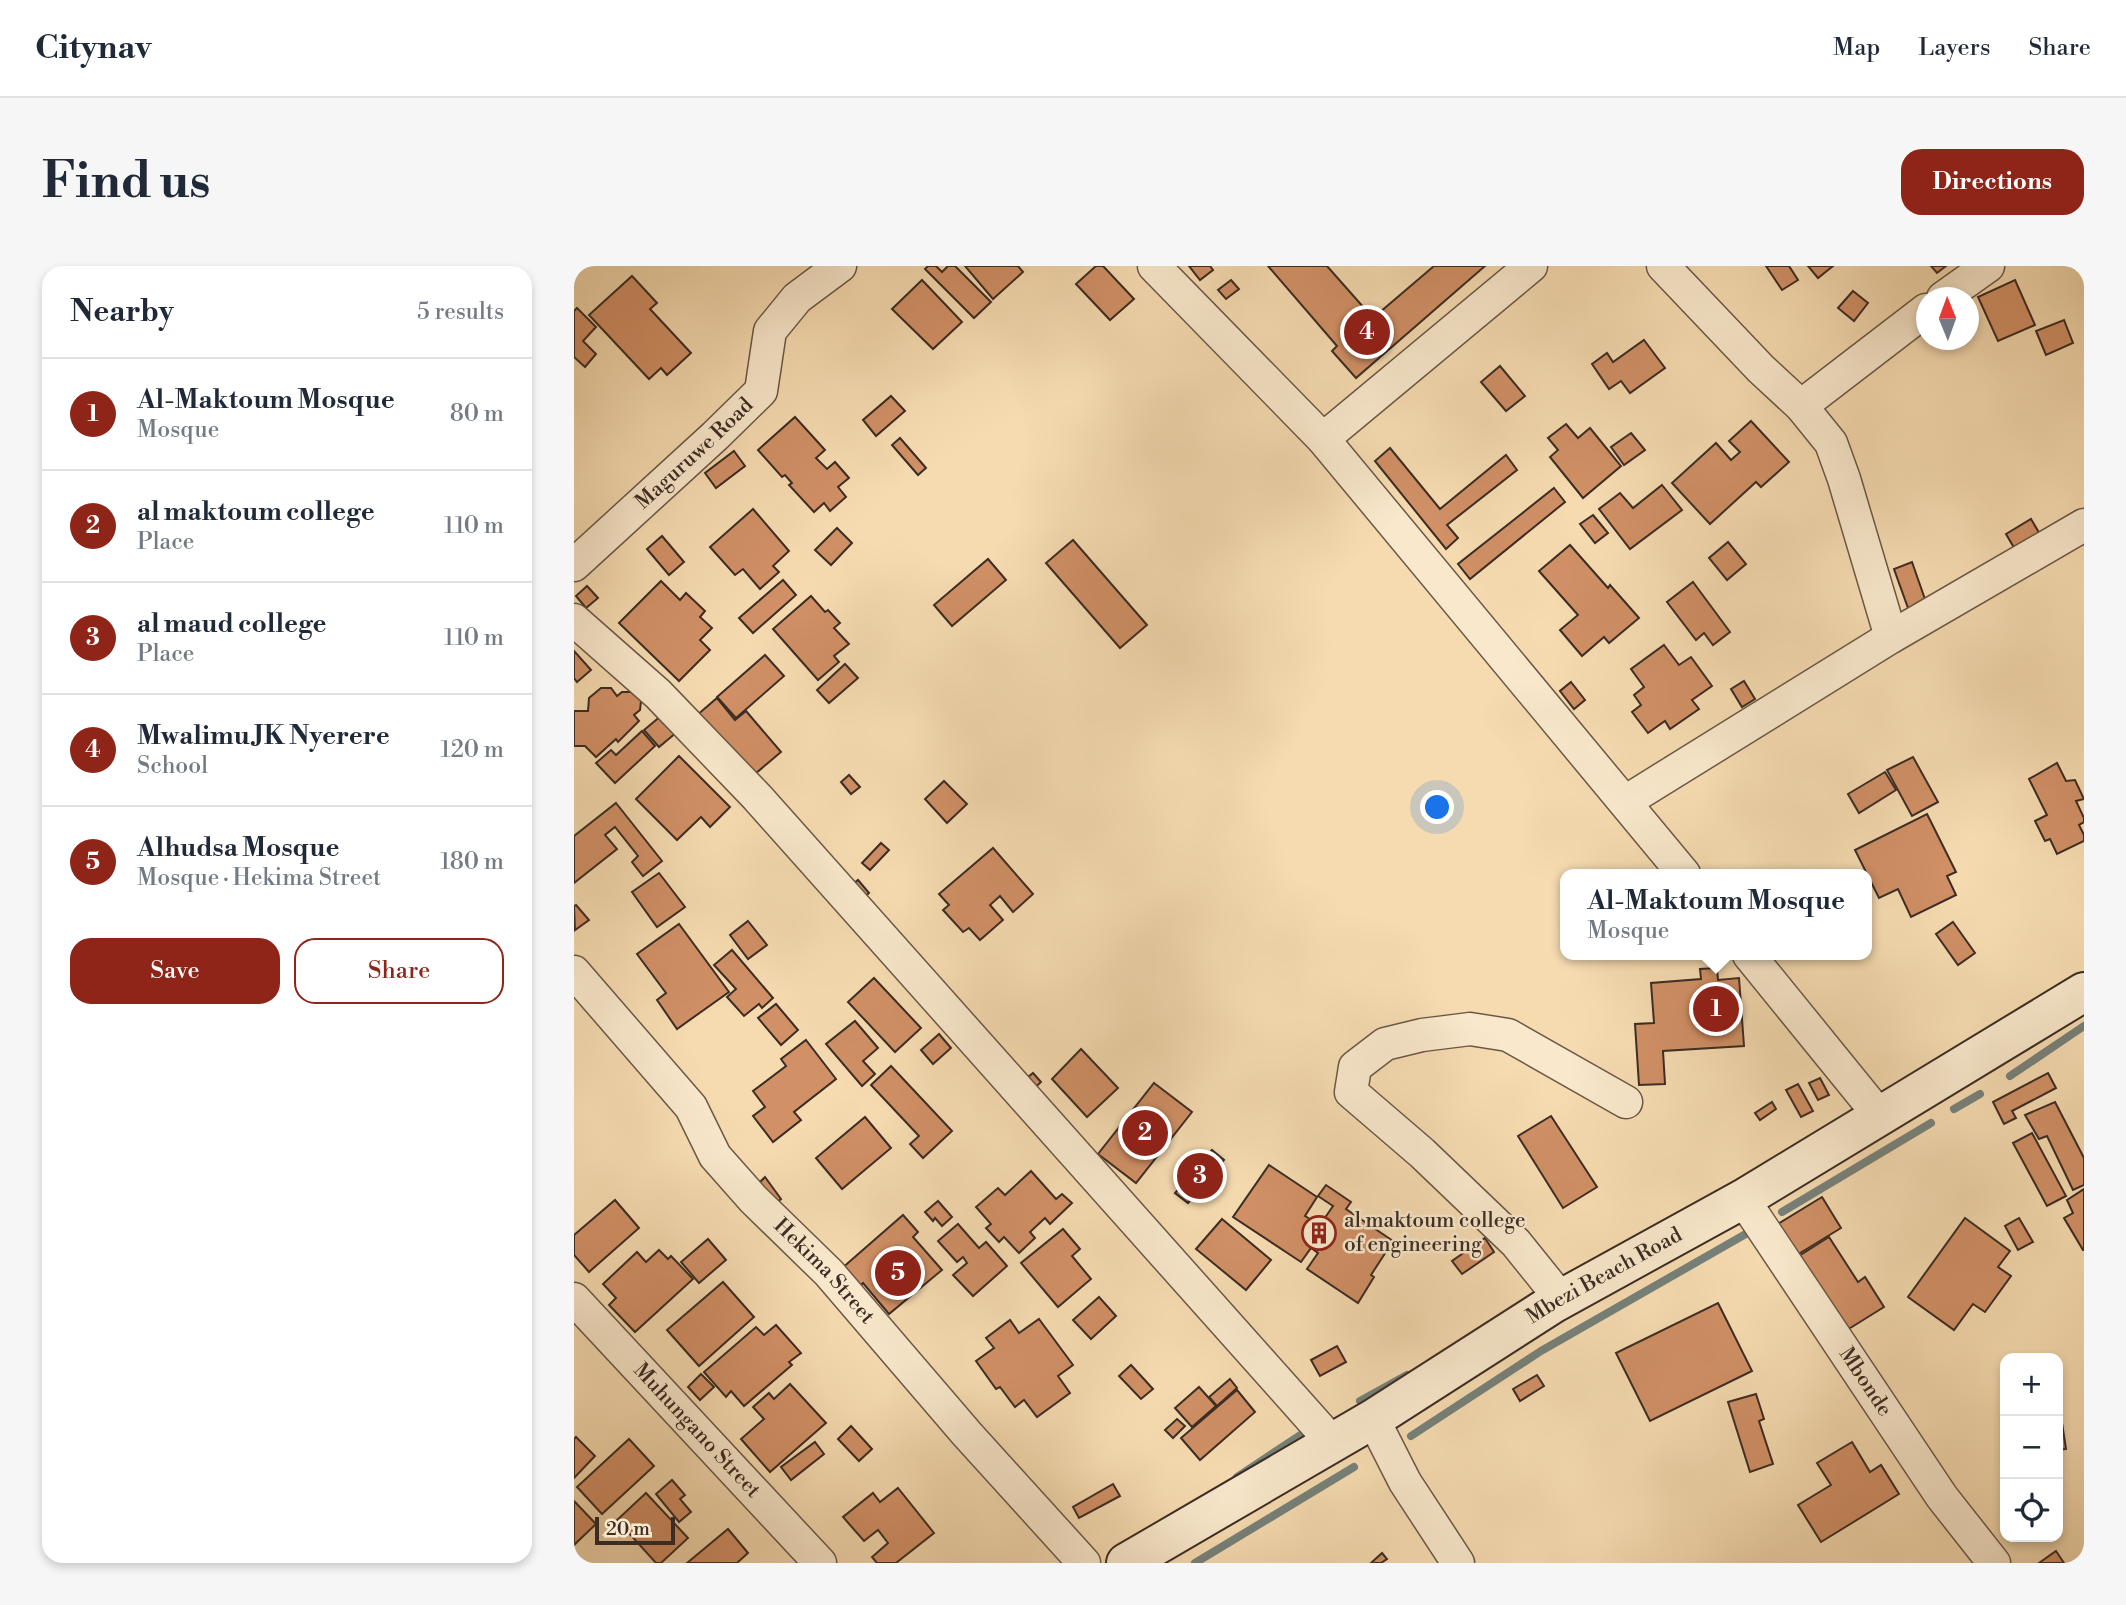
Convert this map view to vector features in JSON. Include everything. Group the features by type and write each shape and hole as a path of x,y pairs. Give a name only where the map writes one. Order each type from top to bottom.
{"main road":[{"name":"Mbezi Beach Road","path":"1126,1563 1331,1441 1373,1419 1555,1303 1743,1199 2084,992"}],"street":[{"name":"Maguruwe Road","path":"574,565 761,391 770,331 797,298 839,266"},
{"path":"1154,266 1323,439 1680,869"},
{"path":"1323,439 1531,266"},
{"path":"1664,266 1760,369 1801,406 1830,443 1844,479 1891,637"},
{"path":"1958,287 1988,266"},
{"path":"1801,406 1916,318"},
{"path":"1625,802 1891,637 2084,525"},
{"path":"574,620 658,694 757,797 1331,1441"},
{"path":"1753,960 1879,1115"},
{"name":"Hekima Street","path":"574,972 691,1107 715,1156 753,1199 829,1273 967,1434 1084,1563"},
{"path":"1555,1303 1553,1289 1516,1243 1422,1153 1351,1092 1355,1067 1385,1044 1422,1035 1470,1029 1508,1035 1626,1102"},
{"name":"Mbonde","path":"1743,1199 1942,1497 1994,1563"},
{"name":"Muhungano Street","path":"574,1299 820,1563"},
{"path":"1373,1419 1405,1482 1458,1563"}],"building":[{"path":"928,266 936,266 942,272 948,266 955,266 991,302 974,318 925,269"},
{"path":"965,266 1018,266 1023,272 993,299"},
{"path":"1096,266 1103,266 1134,299 1110,320 1076,284"},
{"path":"1189,266 1210,266 1213,270 1200,280"},
{"path":"1268,266 1327,266 1373,318 1434,266 1485,266 1356,378 1332,351 1337,346"},
{"path":"1766,266 1789,266 1798,280 1782,290"},
{"path":"1808,266 1833,266 1818,278"},
{"path":"1931,266 1946,266 1937,273"},
{"path":"632,276 657,303 650,309 691,353 667,375 661,368 649,379 589,315"},
{"path":"922,280 962,322 933,349 892,309"},
{"path":"1231,280 1239,289 1226,299 1218,290"},
{"path":"2015,280 2035,325 1998,341 1979,297"},
{"path":"1853,291 1868,303 1854,321 1838,308"},
{"path":"577,308 596,327 583,341 596,354 585,367 574,357 574,311"},
{"path":"2064,320 2073,343 2046,355 2036,331"},
{"path":"1644,340 1665,368 1630,393 1621,381 1609,389 1592,364 1607,353 1613,362"},
{"path":"1500,366 1525,396 1506,411 1481,382"},
{"path":"891,396 905,411 876,436 863,420"},
{"path":"795,417 825,450 816,458 827,469 835,462 849,478 838,487 846,497 830,511 824,503 814,512 789,485 792,483 785,475 782,477 758,450"},
{"path":"1751,421 1789,462 1761,487 1756,482 1710,524 1672,483 1716,443 1731,460 1740,452 1729,441"},
{"path":"1566,424 1578,438 1590,428 1621,466 1583,498 1550,457 1558,450 1548,438"},
{"path":"1631,433 1645,450 1624,465 1611,447"},
{"path":"900,438 926,468 918,475 892,445"},
{"path":"1390,448 1440,509 1506,455 1517,470 1447,525 1458,538 1446,549 1375,461"},
{"path":"734,451 745,466 716,488 705,473"},
{"path":"1662,485 1682,510 1630,549 1599,509 1620,493 1633,508"},
{"path":"1554,488 1565,502 1470,579 1458,564"},
{"path":"753,509 789,551 773,566 779,572 760,589 743,569 735,575 710,547"},
{"path":"1593,515 1608,533 1595,543 1580,524"},
{"path":"2031,519 2041,536 2016,551 2006,534"},
{"path":"837,528 852,543 831,565 815,550"},
{"path":"662,536 684,562 669,575 647,549"},
{"path":"1073,540 1147,625 1120,648 1046,563"},
{"path":"1728,542 1746,564 1727,580 1709,558"},
{"path":"1570,545 1639,618 1609,643 1604,637 1582,656 1560,630 1578,615 1539,571"},
{"path":"988,559 1006,580 952,626 934,605"},
{"path":"1912,562 1926,602 1908,608 1894,569"},
{"path":"783,580 796,595 753,633 739,618"},
{"path":"661,581 680,600 686,593 705,611 700,617 712,628 700,640 710,650 679,681 619,623"},
{"path":"1693,582 1730,632 1713,645 1704,633 1696,640 1667,602"},
{"path":"587,586 598,598 586,608 576,596"},
{"path":"811,596 825,612 828,610 840,623 834,628 849,644 834,656 839,662 818,680 773,629"},
{"path":"1664,645 1679,665 1691,657 1712,686 1692,700 1699,709 1670,729 1665,721 1648,733 1632,712 1641,705 1634,695 1644,687 1631,669"},
{"path":"574,651 591,670 577,682 574,678"},
{"path":"765,655 784,676 736,718 717,697"},
{"path":"845,664 858,678 829,703 817,690"},
{"path":"1744,681 1755,699 1742,707 1731,689"},
{"path":"1571,682 1585,700 1574,709 1560,691"},
{"path":"601,688 611,688 617,696 622,692 634,692 641,701 640,710 634,715 639,721 618,742 616,739 596,757 585,746 574,746 574,711 588,711 589,698"},
{"path":"717,698 735,720 746,711 781,752 749,779 696,716"},
{"path":"668,710 683,727 659,747 644,730"},
{"path":"642,731 655,746 615,783 596,763 611,750 616,755"},
{"path":"679,756 730,807 710,827 701,817 677,840 636,799"},
{"path":"1913,757 1938,802 1912,816 1887,770"},
{"path":"2057,763 2066,781 2075,780 2084,799 2076,801 2084,818 2084,822 2079,825 2084,841 2057,854 2050,839 2045,841 2035,821 2047,815 2029,779"},
{"path":"1885,772 1896,790 1859,813 1848,794"},
{"path":"849,775 860,787 851,794 841,782"},
{"path":"944,781 967,804 947,823 925,799"},
{"path":"616,803 662,861 643,876 632,862 638,856 615,827 605,835 617,849 574,883 574,836"},
{"path":"1927,814 1956,872 1947,876 1956,895 1911,917 1898,889 1879,898 1872,884 1872,869 1864,869 1855,850"},
{"path":"881,843 889,850 870,870 862,863"},
{"path":"993,848 1033,894 1013,912 1000,896 990,905 1003,920 980,940 969,928 963,932 943,910 949,905 939,894"},
{"path":"659,873 685,907 657,927 632,892"},
{"path":"858,880 869,893 855,906 843,892"},
{"path":"574,906 589,920 575,930"},
{"path":"748,921 767,945 748,959 730,935"},
{"path":"1953,922 1975,953 1958,965 1936,934"},
{"path":"679,924 729,992 677,1029 657,1000 666,993 637,954"},
{"path":"732,950 773,998 762,1008 759,1004 744,1016 727,997 736,989 714,965"},
{"path":"1717,968 1718,980 1739,978 1744,1046 1663,1051 1665,1084 1639,1085 1635,1024 1654,1023 1651,983 1701,979 1700,969"},
{"path":"874,978 921,1028 895,1052 848,1002"},
{"path":"776,1004 798,1030 781,1045 758,1018"},
{"path":"855,1021 878,1048 863,1061 875,1074 862,1086 826,1044"},
{"path":"939,1034 951,1048 933,1064 921,1050"},
{"path":"806,1040 836,1079 794,1112 801,1120 773,1142 753,1116 765,1107 753,1091 786,1066 781,1059"},
{"path":"1081,1049 1118,1088 1087,1117 1052,1079"},
{"path":"891,1066 952,1131 923,1158 910,1144 919,1136 871,1085"},
{"path":"1033,1073 1041,1082 1029,1093 1021,1083"},
{"path":"2048,1073 2056,1088 2012,1111 2016,1118 2004,1124 1993,1102"},
{"path":"1820,1078 1829,1095 1818,1100 1809,1083"},
{"path":"1154,1083 1192,1112 1136,1183 1098,1154"},
{"path":"1798,1084 1813,1111 1801,1117 1786,1090"},
{"path":"1772,1102 1776,1109 1760,1120 1755,1113"},
{"path":"2055,1102 2084,1158 2084,1185 2073,1190 2047,1136 2039,1139 2025,1115"},
{"name":"al maktoum college of engineering","path":"1551,1116 1597,1187 1563,1208 1518,1136"},
{"path":"865,1117 891,1148 842,1189 816,1158"},
{"path":"2032,1133 2066,1196 2047,1206 2013,1143"},
{"path":"1212,1150 1224,1160 1188,1203 1175,1193"},
{"name":"al maktoum college of engineering","path":"1269,1165 1317,1197 1305,1216 1320,1225 1333,1206 1318,1196 1326,1185 1351,1202 1346,1209 1393,1241 1371,1275 1374,1277 1358,1303 1307,1269 1318,1253 1311,1248 1301,1262 1233,1217"},
{"path":"1031,1171 1056,1199 1062,1194 1072,1203 1050,1224 1045,1218 1030,1232 1035,1238 1019,1253 1004,1237 999,1242 986,1228 991,1224 976,1207 998,1188 1005,1195"},
{"path":"765,1177 781,1199 772,1207 752,1190"},
{"path":"2084,1189 2083,1250 2064,1218 2073,1213 2067,1200"},
{"path":"1822,1197 1841,1228 1792,1258 1773,1227"},
{"path":"615,1200 639,1228 589,1272 574,1255 574,1235"},
{"path":"938,1201 952,1217 942,1226 925,1212"},
{"path":"903,1215 918,1232 913,1237 942,1270 889,1314 863,1283 858,1288 841,1269"},
{"path":"1965,1218 2010,1251 1998,1267 2011,1276 1985,1312 1973,1304 1954,1330 1908,1297"},
{"path":"2019,1218 2033,1242 2018,1250 2005,1226"},
{"path":"1222,1219 1271,1260 1246,1290 1196,1249"},
{"path":"958,1224 979,1248 986,1242 1007,1266 973,1296 953,1275 967,1263 963,1257 957,1262 938,1241"},
{"path":"1063,1229 1080,1249 1072,1256 1091,1279 1058,1307 1021,1263"},
{"path":"1829,1237 1858,1282 1865,1277 1884,1307 1839,1335 1791,1261"},
{"name":"al maktoum college of engineering","path":"1485,1238 1494,1252 1462,1274 1452,1261"},
{"path":"708,1239 726,1260 699,1283 681,1262"},
{"path":"659,1250 668,1259 671,1256 693,1279 635,1332 609,1305 616,1298 603,1284 637,1252 646,1262"},
{"path":"723,1282 754,1317 699,1366 667,1330"},
{"path":"1099,1297 1116,1316 1091,1339 1073,1320"},
{"path":"1718,1303 1752,1371 1650,1421 1616,1353"},
{"path":"1039,1319 1073,1365 1058,1376 1070,1393 1037,1417 1024,1400 1015,1407 1000,1387 996,1389 976,1361 994,1348 986,1338 1010,1320 1019,1333"},
{"path":"776,1325 801,1353 789,1362 792,1365 744,1406 731,1391 726,1397 704,1372 756,1327 764,1335"},
{"path":"1337,1346 1346,1362 1320,1376 1311,1360"},
{"path":"1131,1365 1153,1389 1141,1399 1119,1376"},
{"path":"701,1374 714,1387 700,1400 688,1387"},
{"path":"1537,1375 1544,1386 1520,1401 1513,1389"},
{"path":"1230,1379 1237,1388 1217,1406 1209,1397"},
{"path":"790,1384 826,1423 770,1472 741,1439 764,1419 753,1407 769,1393 774,1399"},
{"path":"1199,1387 1216,1406 1192,1427 1175,1408"},
{"path":"1237,1390 1255,1412 1200,1460 1181,1438"},
{"path":"1756,1394 1764,1419 1759,1421 1773,1464 1750,1472 1728,1402"},
{"path":"1177,1419 1185,1426 1173,1438 1165,1430"},
{"path":"851,1426 872,1449 859,1461 838,1439"},
{"path":"576,1437 595,1456 574,1478 574,1439"},
{"path":"629,1439 654,1466 602,1514 577,1487"},
{"path":"815,1442 824,1454 791,1480 781,1467"},
{"path":"1852,1442 1870,1472 1881,1465 1899,1494 1821,1542 1798,1505 1831,1485 1817,1463"},
{"path":"672,1480 685,1495 680,1499 691,1512 679,1522 656,1494"},
{"path":"1113,1484 1120,1496 1079,1518 1073,1507"},
{"path":"898,1488 934,1533 896,1563 877,1563 872,1557 888,1543 878,1530 864,1541 843,1517 873,1493 880,1502"},
{"path":"646,1493 688,1538 661,1563 656,1563 617,1520"},
{"path":"574,1501 596,1524 574,1545"},
{"path":"728,1529 748,1553 737,1563 687,1563"},
{"path":"2056,1551 2064,1563 2039,1563"},
{"path":"1382,1553 1387,1559 1381,1563 1371,1563"}],"waterway":[{"path":"2010,1076 2084,1026"},
{"path":"1954,1109 1980,1094"},
{"path":"1782,1212 1931,1123"},
{"path":"1411,1436 1541,1351 1751,1231"},
{"path":"1360,1401 1407,1375"},
{"path":"1237,1477 1311,1428"},
{"path":"1195,1563 1354,1467"}],"place":[{"name":"Mwalimu JK Nyerere","path":"1367,332"},
{"name":"Al-Maktoum Mosque","path":"1716,1009"},
{"name":"al maktoum college","path":"1145,1133"},
{"name":"al maud college","path":"1200,1176"},
{"name":"al maktoum college of engineering","path":"1319,1233"},
{"name":"Alhudsa Mosque","path":"898,1273"}]}
